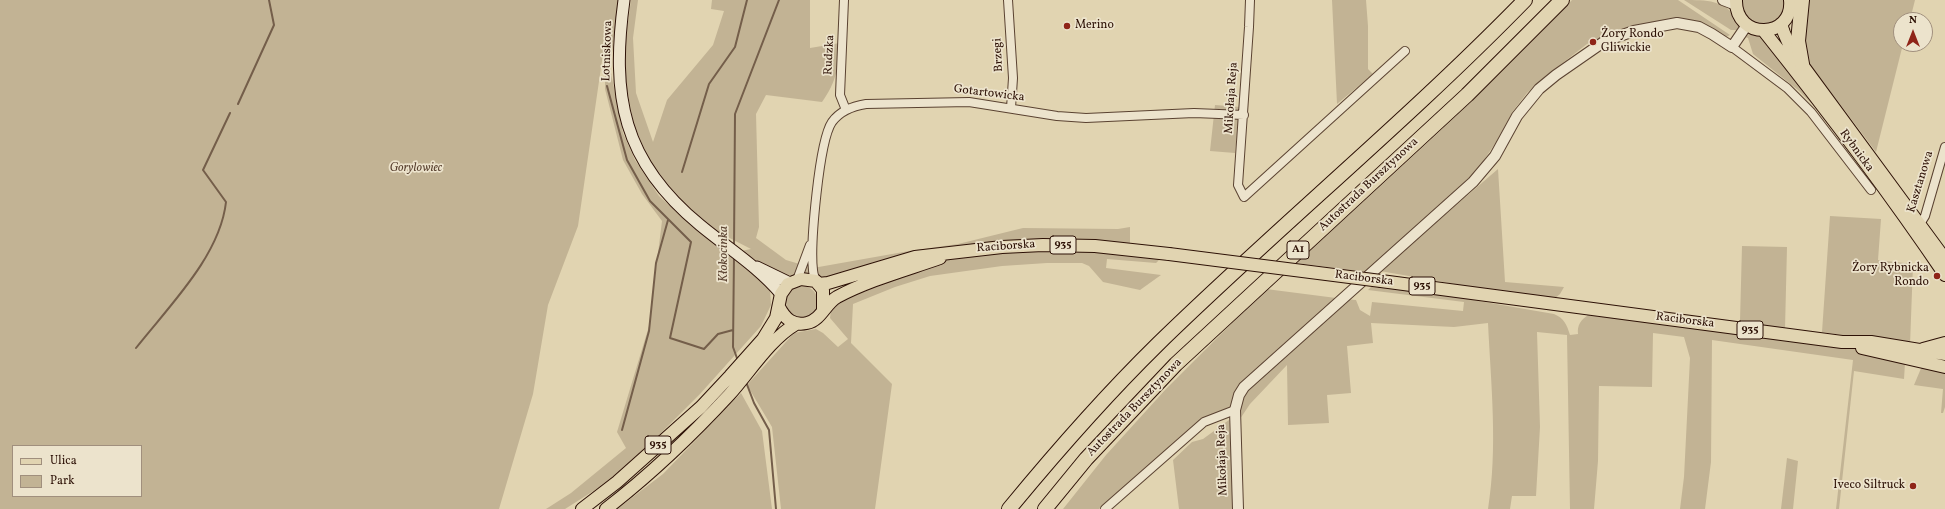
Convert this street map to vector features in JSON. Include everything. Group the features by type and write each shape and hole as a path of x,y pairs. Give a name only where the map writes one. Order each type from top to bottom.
{"highway":[{"name":"A1","path":"1009,509 1064,442 1158,344 1430,93 1525,0"},
{"name":"Autostrada Bursztynowa","path":"1045,509 1086,458 1176,364 1243,300 1461,100 1562,0"},
{"path":"1802,0 1798,41 1802,64"}],"main road":[{"name":"Lotniskowa","path":"624,0 618,74 623,111 631,136 645,164 661,188 686,213 716,238 753,265 794,281"},
{"path":"1736,2 1739,16 1747,25 1763,30 1773,29 1782,24 1788,14 1790,0"},
{"name":"Rybnicka","path":"1782,24 1784,33 1792,51 1945,259"},
{"name":"Rybnicka","path":"1763,30 1790,62 1945,275"},
{"name":"Raciborska","path":"817,282 828,282 915,257 1002,246 1109,246 1842,342 1871,342 1916,351 1945,354"},
{"name":"Raciborska","path":"823,311 830,302 842,295 880,279 957,252"},
{"name":"Lotniskowa","path":"753,265 780,300"},
{"name":"935","path":"582,509 618,482 701,407 730,376 763,339 776,318 780,300 794,281 805,278 817,282"},
{"path":"817,282 824,294 823,311"},
{"path":"780,300 789,321 796,324"},
{"name":"935","path":"606,509 667,458 729,395 771,346 796,324 812,321 823,311"},
{"name":"Raciborska","path":"1842,342 1945,367"},
{"path":"1916,351 1945,342"}],"street":[{"name":"Rudzka","path":"844,0 840,96 846,110"},
{"name":"Brzegi","path":"1008,0 1012,70 1011,108"},
{"name":"Mikołaja Reja","path":"1250,0 1244,115 1238,185 1244,197 1405,51"},
{"path":"1723,0 1736,2"},
{"name":"Mikołaja Reja","path":"1238,509 1235,410 1239,394 1244,387 1473,182 1495,156 1517,116 1527,102 1556,74 1605,41 1634,31 1664,24 1677,23 1699,27 1732,47"},
{"path":"1732,47 1747,25"},
{"name":"Rybnicka","path":"1732,47 1787,88 1811,112 1871,190"},
{"name":"Gotartowicka","path":"817,282 813,271 812,238 825,140 832,122 846,110 866,104 955,101 1011,108 1057,116 1080,117 1194,113 1244,115"},
{"name":"Kasztanowa","path":"1920,224 1925,216 1945,147"},
{"name":"Gotartowicka","path":"794,281 812,238"},
{"path":"1105,509 1204,422 1235,410"}],"green space":[{"name":"Gorylowiec","path":"0,0 619,0 610,68 623,133 635,160 659,196 694,228 753,273 770,289 771,305 761,326 700,394 635,459 606,483 565,509 546,509 571,493 626,448 617,432 649,326 662,221 642,194 623,160 605,89 605,40 578,226 548,305 533,394 499,509 0,509"},
{"path":"631,0 638,0 633,38 636,93 653,142 667,100 713,45 724,11 711,9 712,0 810,0 810,48 840,43 834,81 822,102 766,95 756,114 759,227 756,238 786,260 813,268 958,244 1023,228 1118,229 1130,227 1130,243 1078,240 1025,241 823,279 799,273 781,275 756,263 741,251 751,249 716,231 672,192 651,164 634,125 625,80 626,36"},
{"path":"1332,0 1366,0 1368,26 1368,69 1373,74 1337,104"},
{"path":"1572,0 1678,0 1730,35 1726,37 1698,21 1672,18 1618,30 1587,44 1527,93 1513,111 1496,142 1476,172 1366,272 1296,263 1402,167 1505,68"},
{"path":"1684,0 1714,2 1727,8 1738,23 1738,30 1731,30"},
{"path":"1742,0 1784,0 1783,10 1778,18 1772,22 1764,24 1749,18 1744,10"},
{"path":"1806,0 1915,0 1912,12 1893,12 1893,52 1901,52 1876,152 1806,59 1802,43"},
{"path":"1750,33 1761,34 1837,132 1838,136 1815,107 1798,90 1753,54 1748,38 1745,37"},
{"path":"1215,105 1240,107 1235,153 1210,151"},
{"path":"1498,169 1505,282 1564,287 1560,294 1553,300 1535,298 1380,271"},
{"path":"1830,216 1881,219 1878,260 1913,264 1910,345 1822,332"},
{"path":"1742,246 1787,247 1785,329 1740,321"},
{"path":"1093,250 1163,256 1156,263 1107,259 1106,268 1161,275 1140,290 1103,282 1089,266 1082,263 1047,263 1002,266 930,276 895,287 853,304 851,343 892,384 875,509 781,509 772,427 747,385 794,333 816,329 823,333 838,347 848,339 830,318 831,310 838,302 918,269 961,256 987,252"},
{"path":"1375,283 1554,314 1565,322 1570,335 1578,334 1580,323 1588,315 1847,347 1905,363 1904,379 1854,371 1839,509 1836,509 1853,360 1712,340 1711,462 1705,509 1680,509 1684,477 1690,358 1684,337 1653,333 1652,387 1599,386 1598,461 1594,509 1570,509 1567,335 1537,332 1540,427 1536,496 1512,496 1510,509 1488,509 1493,463 1493,416 1488,323 1454,327 1371,323 1373,343 1347,346 1351,393 1327,395 1329,423 1288,425 1287,365 1250,404 1238,422 1239,407 1247,390 1344,299 1356,300 1360,310 1370,316 1372,302 1463,311 1464,302 1368,290"},
{"path":"802,286 811,289 815,293 818,302 815,311 811,315 802,318 793,315 789,311 786,302 789,293 793,289"},
{"path":"1266,289 1336,298 1236,392 1230,406 1197,424 1099,509 1063,509 1106,455 1166,389"},
{"path":"1922,366 1945,371 1945,407 1943,413 1941,413 1943,389 1914,385"},
{"path":"741,393 762,431 772,509 617,509 663,474"},
{"path":"1229,420 1235,509 1179,509 1173,460 1192,442 1203,439"},
{"path":"1787,458 1798,461 1793,509 1781,509"}],"waterway":[{"path":"238,104 274,25 269,0"},
{"path":"682,172 709,84 735,47 747,0"},
{"name":"Kłokocinka","path":"734,246 735,114 779,0"},
{"path":"607,86 627,160 650,201 691,242 670,338 704,349 718,334 733,330"},
{"path":"136,348 191,280 204,261 214,242 222,222 226,202 203,170 230,113"},
{"path":"622,430 649,331 656,263 668,220"},
{"name":"Kłokocinka","path":"734,256 733,347 738,361"},
{"name":"Kłokocinka","path":"746,382 754,403 769,430 776,509"}],"place":[{"name":"Merino","path":"1067,26"},
{"name":"Żory Rondo Gliwickie","path":"1593,42"},
{"name":"Żory Rybnicka Rondo","path":"1937,276"},
{"name":"Iveco Siltruck","path":"1913,486"}]}
